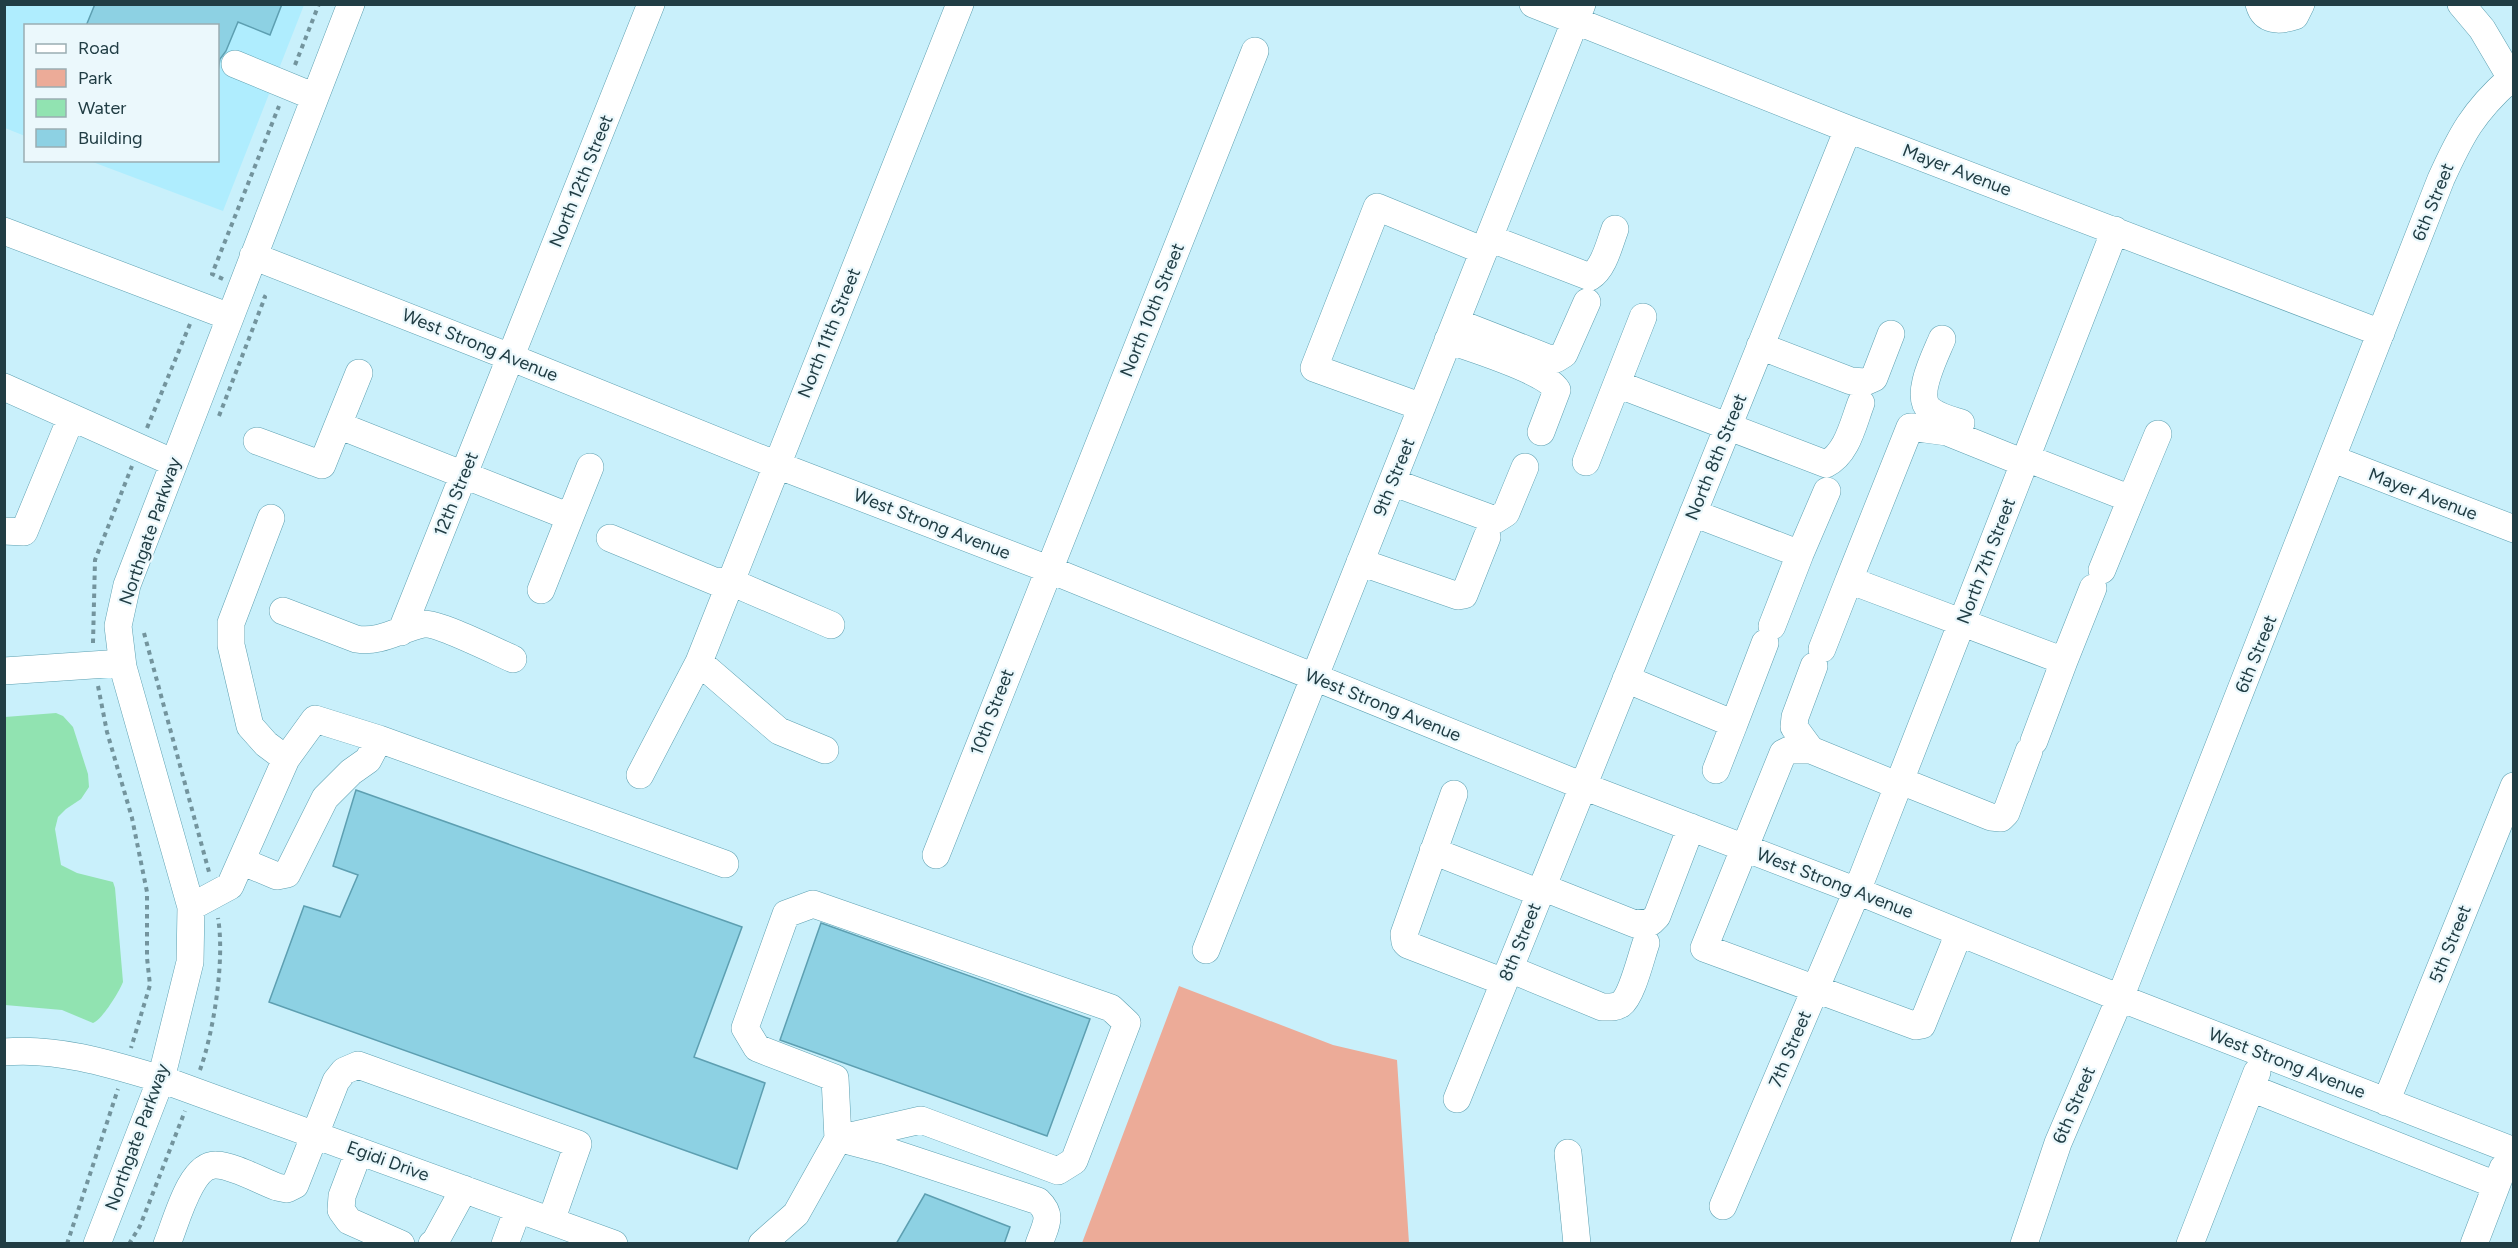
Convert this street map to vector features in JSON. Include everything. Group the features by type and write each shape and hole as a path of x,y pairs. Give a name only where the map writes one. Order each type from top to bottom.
{"street":[{"name":"Northgate Parkway","path":"97,1244 161,1079 190,962 191,907 122,663 118,626 127,585 351,4"},
{"name":"North 12th Street","path":"510,357 651,4"},
{"name":"North 11th Street","path":"640,775 699,662 960,4"},
{"name":"Mayer Avenue","path":"1533,4 1579,12 1848,129 2381,333"},
{"path":"2259,4 2264,16 2274,20 2295,16 2301,4"},
{"path":"2461,4 2482,29 2512,81"},
{"name":"9th Street","path":"1206,950 1579,12"},
{"name":"North 10th Street","path":"1048,569 1256,51"},
{"path":"235,64 315,97"},
{"name":"6th Street","path":"2024,1244 2058,1143 2120,998 2441,179 2460,137 2484,103 2512,81"},
{"name":"North 8th Street","path":"1583,786 1848,129"},
{"path":"1422,407 1314,368 1377,207 1486,245 1590,277 1595,274 1602,262 1615,230"},
{"name":"North 7th Street","path":"1857,891 2115,230"},
{"path":"4,231 230,317"},
{"name":"West Strong Avenue","path":"253,256 777,465 1048,569 1583,786 1857,891 2120,998 2512,1150"},
{"path":"1452,331 1556,359 1564,354 1587,302"},
{"path":"1586,462 1643,318"},
{"path":"1452,331 1506,361 1552,382 1557,390 1540,432"},
{"path":"1760,346 1851,381 1865,382 1874,378 1891,334"},
{"path":"1942,339 1924,385 1923,400 1929,409 2027,457 2131,499"},
{"name":"12th Street","path":"401,632 510,357"},
{"path":"257,441 322,465 359,373"},
{"path":"1617,384 1826,464 1836,459 1842,449 1861,403"},
{"path":"4,387 174,463"},
{"path":"4,531 24,532 71,418"},
{"path":"338,425 570,517"},
{"path":"1811,750 1794,727 1795,717 1910,427 1947,432 2027,457"},
{"path":"1959,933 1922,1025 1916,1026 1704,948 1779,759 1789,750 1811,750 1991,817 2001,818 2006,813 2064,661 2158,434"},
{"name":"Mayer Avenue","path":"2333,459 2514,529"},
{"path":"542,590 590,467"},
{"path":"1392,482 1495,520 1506,513 1525,467"},
{"path":"1716,770 1827,491"},
{"path":"1693,513 1800,554"},
{"path":"271,518 231,622 231,645 250,726 266,744 286,759"},
{"path":"1360,562 1458,596 1464,595 1487,537"},
{"path":"610,538 714,581 730,582 831,625"},
{"name":"10th Street","path":"936,855 1048,569"},
{"path":"1849,580 1963,621 2064,661"},
{"path":"283,611 362,640 381,639 425,624 513,659"},
{"path":"699,662 779,731 825,750"},
{"path":"4,671 122,663"},
{"path":"1626,679 1734,724"},
{"path":"191,907 230,886 286,759 315,719 375,738 725,864"},
{"path":"241,861 277,876 287,874 325,798 351,772 368,760 375,738"},
{"name":"8th Street","path":"1457,1099 1583,786"},
{"name":"5th Street","path":"2386,1102 2514,786"},
{"path":"1454,794 1404,934 1408,945 1602,1007 1612,1008 1622,1003 1629,992 1646,943"},
{"path":"1433,851 1635,924 1651,922 1657,916 1692,827"},
{"name":"7th Street","path":"1723,1206 1857,891"},
{"path":"762,1244 796,1214 838,1139 835,1078 757,1048 745,1028 786,914 813,904 1111,1008 1127,1023 1074,1161 1058,1171 921,1120 838,1139"},
{"name":"Egidi Drive","path":"4,1052 19,1051 88,1058 161,1079 614,1244"},
{"path":"2190,1244 2264,1054"},
{"path":"167,1244 191,1185 198,1173 207,1166 218,1165 277,1187 287,1189 295,1185 336,1081 344,1071 358,1065 578,1144 551,1221"},
{"path":"2251,1088 2496,1185"},
{"path":"838,1139 887,1151 1038,1201 1046,1209 1048,1220 1039,1244"},
{"path":"2475,1244 2496,1185 2512,1150"},
{"path":"359,1151 342,1196 340,1210 349,1221 401,1244"},
{"path":"1568,1153 1577,1244"},
{"path":"432,1244 464,1189"},
{"path":"505,1244 518,1209"}],"shaded area":[{"path":"4,5 304,5 223,211 93,162 219,162 219,24 24,24 24,136 5,128"}],"green space":[{"path":"1179,986 1333,1045 1397,1060 1409,1243 1082,1243"}],"water":[{"path":"56,713 63,716 73,727 88,774 89,787 81,799 58,817 55,829 61,865 77,873 113,882 115,888 123,982 114,999 93,1023 62,1010 5,1005 5,717"}],"building":[{"path":"95,4 282,4 270,35 238,22 219,65 219,24 87,24"},
{"path":"356,790 742,927 694,1057 765,1083 737,1169 269,1002 304,906 340,917 358,875 333,866"},
{"path":"821,923 1090,1019 1047,1136 780,1040"},
{"path":"925,1194 1010,1227 1004,1244 896,1244"}]}
